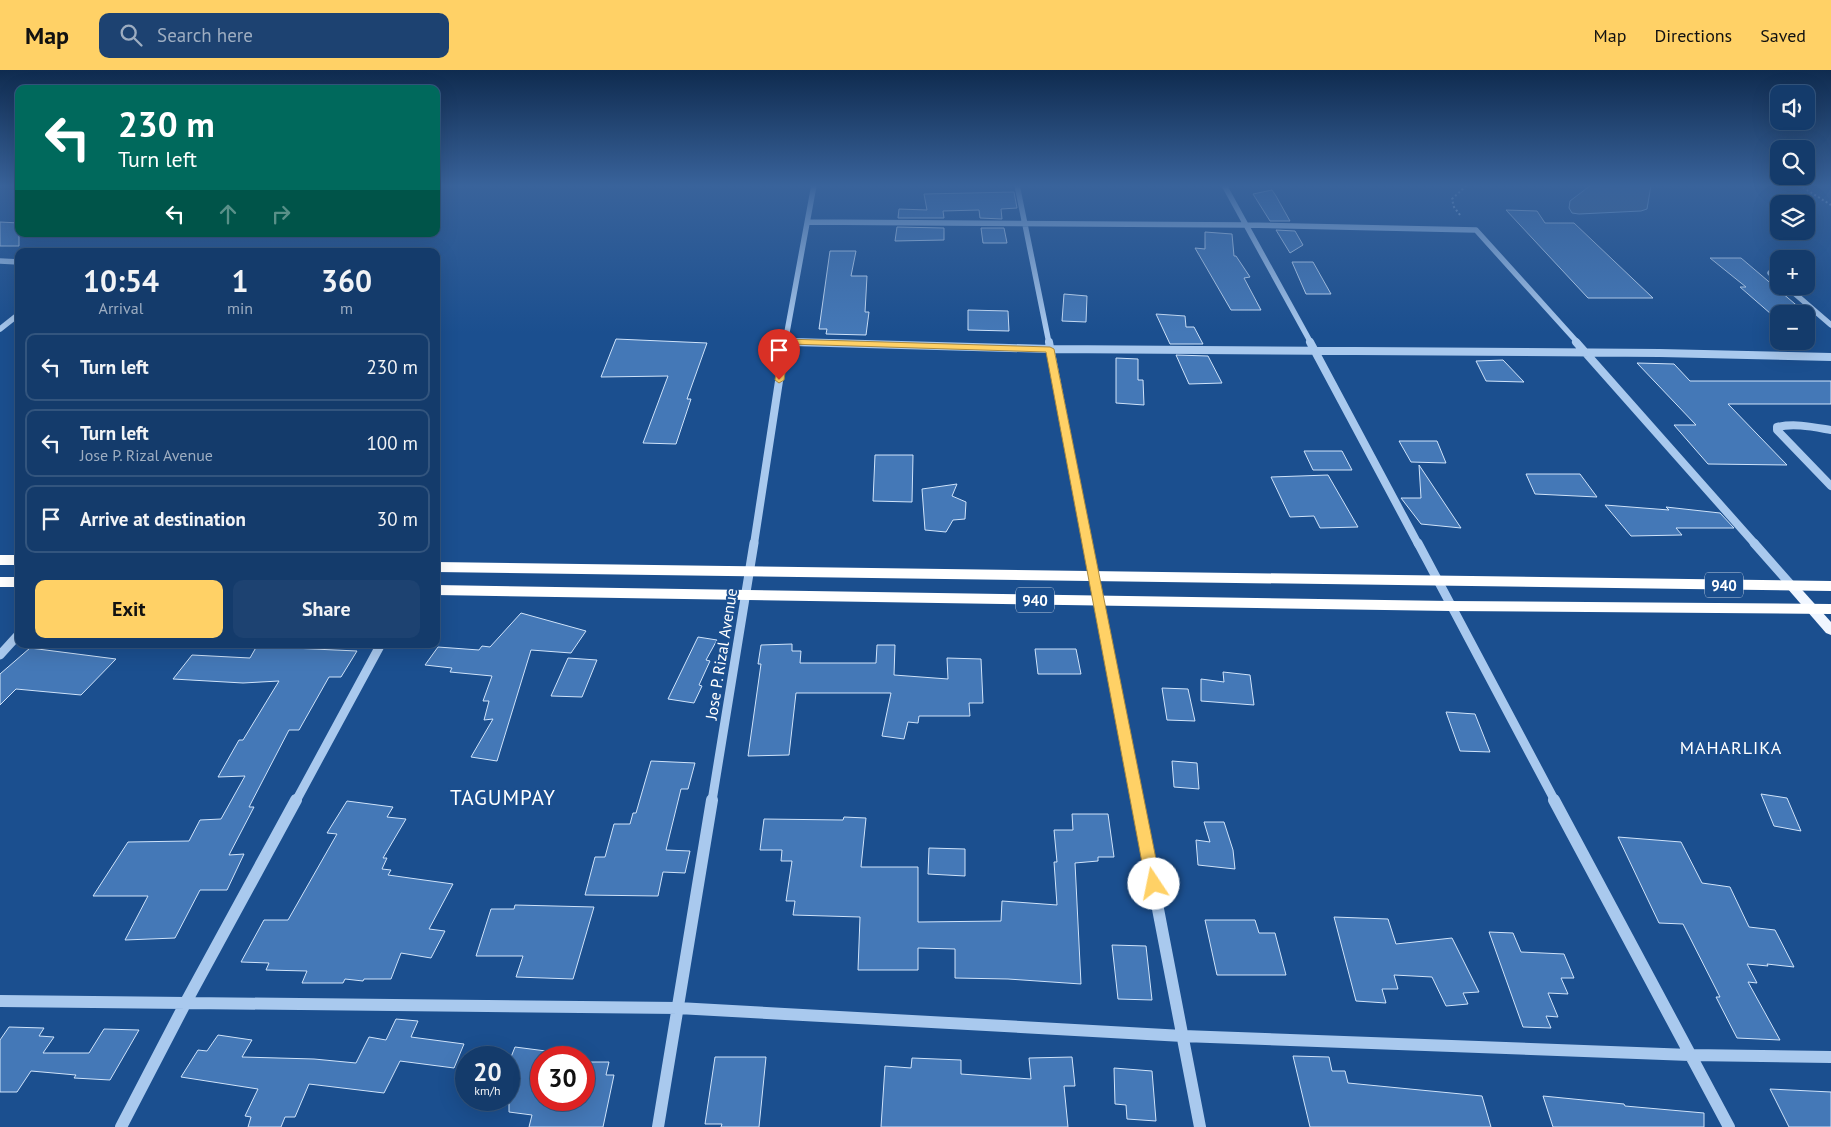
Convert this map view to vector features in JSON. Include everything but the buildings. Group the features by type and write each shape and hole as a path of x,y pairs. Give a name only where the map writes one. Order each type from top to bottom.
{"highway":[{"path":"0,560 15,560"},
{"name":"940","path":"440,567 1094,578 1831,586"},
{"path":"0,582 15,582"},
{"name":"940","path":"440,590 1450,606 1831,609"}],"main road":[{"path":"1790,585 1831,630"}],"street":[{"name":"Jose P. Rizal Avenue","path":"658,1127 750,572 785,342 806,234"},
{"path":"1026,234 1184,1036 1200,1127"},
{"path":"1250,234 1315,351 1729,1127"},
{"path":"1480,234 1790,585"},
{"path":"0,262 15,262"},
{"path":"1797,295 1831,324"},
{"path":"0,329 15,317"},
{"path":"785,342 1050,349 1660,353 1831,357"},
{"path":"1831,430 1787,425 1778,427 1777,430 1831,486"},
{"path":"0,655 15,638"},
{"path":"121,1127 186,1002 379,648"},
{"path":"0,1001 678,1008 1184,1036 1690,1055 1831,1057"}],"district":[{"name":"MAHARLIKA","path":"1731,747"},
{"name":"TAGUMPAY","path":"503,797"}],"route":[{"path":"779,380 785,342 1050,349 1154,884"}]}
